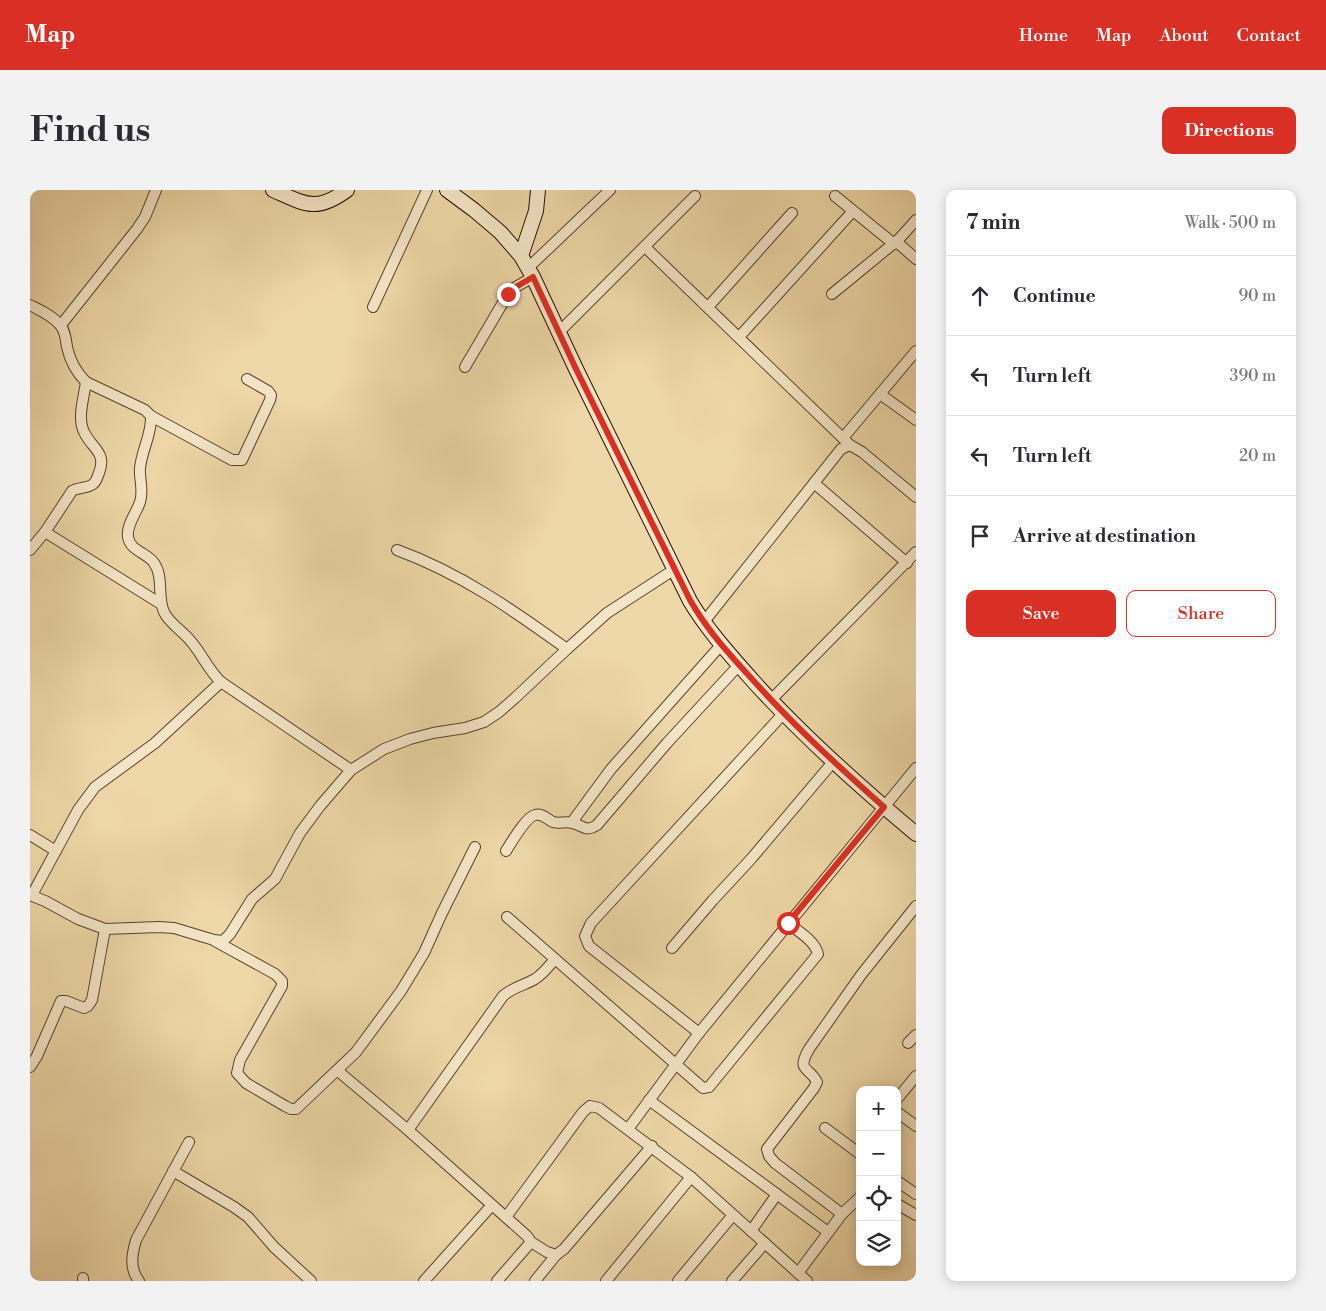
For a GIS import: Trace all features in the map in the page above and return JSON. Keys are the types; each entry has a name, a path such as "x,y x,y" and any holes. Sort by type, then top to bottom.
{"main road":[{"path":"273,190 297,200 316,205 329,202 347,190"},
{"path":"447,190 500,232 528,267 690,600 703,622 721,645 771,700 833,762 916,834"},
{"path":"528,267 538,190"}],"street":[{"path":"61,325 145,218 156,190"},
{"path":"374,307 427,190"},
{"path":"465,367 508,294 528,267 610,190"},
{"path":"559,332 695,196"},
{"path":"835,196 853,211 897,241 916,259"},
{"path":"739,337 853,211"},
{"path":"708,307 792,213"},
{"path":"832,294 897,241 916,220"},
{"path":"644,247 846,441 916,497"},
{"path":"30,305 61,325 71,362 78,374 86,382 144,410 151,416 232,460 242,460 271,395 268,391 246,379"},
{"path":"703,622 814,483 880,394 916,352"},
{"path":"30,550 72,491 92,485 96,481 102,466 102,458 83,432 81,419 86,382"},
{"path":"880,394 916,420"},
{"path":"151,416 151,429 140,469 141,500 129,528 128,537 131,544 149,557 155,564 159,575 161,604 164,613 197,648 208,668 220,682 351,770"},
{"path":"814,483 907,562"},
{"path":"44,532 161,604"},
{"path":"397,550 432,564 477,588 517,613 567,649"},
{"path":"771,700 916,552"},
{"path":"220,682 155,743 96,786 78,810 31,895 78,919 105,929 174,928 223,941 230,934 252,899 275,879 300,833 351,770 384,749 410,739 465,728 484,722 499,712 619,604 676,569"},
{"path":"572,822 611,769 721,645"},
{"path":"506,851 528,819 535,814 562,824 572,822 583,828 591,829 597,825 667,743 739,665"},
{"path":"698,1033 589,946 585,936 591,923 784,713"},
{"path":"672,948 833,762"},
{"path":"628,1129 698,1033 916,768"},
{"path":"30,835 56,851"},
{"path":"214,940 275,974 282,980 282,986 240,1060 237,1073 240,1079 290,1109 296,1109 338,1071 366,1040 412,974 475,847"},
{"path":"842,1214 775,1163 769,1156 767,1149 817,1082 814,1076 806,1071 803,1064 809,1049 861,975 916,906"},
{"path":"508,918 703,1088 709,1087 818,954 817,949 810,941 788,923"},
{"path":"30,1067 62,1002 66,1001 84,1008 92,1000 105,929"},
{"path":"408,1130 503,996 511,989 526,984 540,976 555,959"},
{"path":"338,1071 408,1130 532,1242 547,1252 556,1255"},
{"path":"901,1093 916,1076"},
{"path":"649,1100 828,1232"},
{"path":"506,1217 583,1112 590,1106 599,1108 691,1177 807,1281"},
{"path":"901,1115 916,1126"},
{"path":"825,1128 856,1151"},
{"path":"139,1281 132,1265 132,1254 136,1240 189,1142"},
{"path":"535,1281 652,1146"},
{"path":"173,1171 248,1217 274,1247 311,1281"},
{"path":"606,1281 691,1177"},
{"path":"901,1184 916,1194"},
{"path":"751,1231 777,1194"},
{"path":"798,1273 842,1214 856,1201"},
{"path":"424,1281 492,1205"},
{"path":"901,1206 916,1215"},
{"path":"678,1281 733,1215"},
{"path":"497,1281 532,1242"},
{"path":"732,1281 765,1243"}],"route":[{"path":"508,294 514,288 533,277 576,369 690,600 703,622 721,645 771,700 833,762 884,807 788,923"}]}
